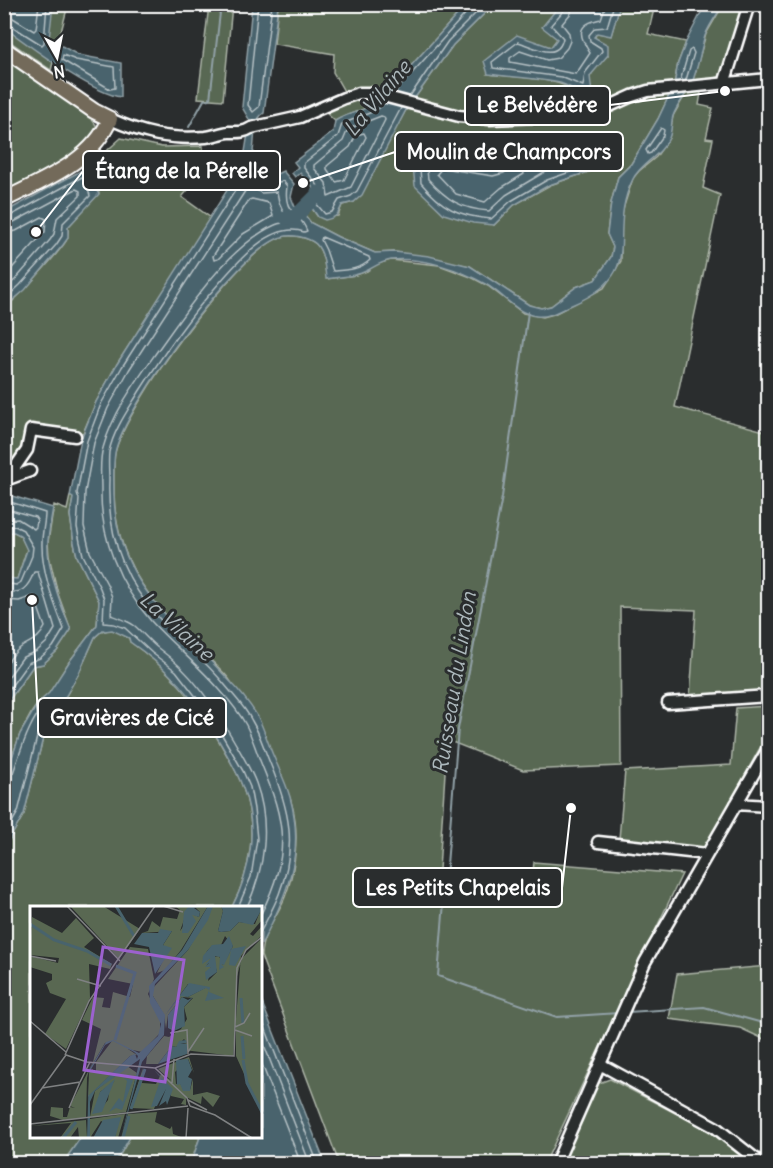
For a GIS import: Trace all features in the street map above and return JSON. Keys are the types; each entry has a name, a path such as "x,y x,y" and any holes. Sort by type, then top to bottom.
{"main road":[{"path":"4,49 94,111 110,119 95,146 77,160 4,200"}],"street":[{"path":"724,84 749,4"},
{"path":"110,119 144,133 166,137 190,138 230,132 238,133 312,113 359,93 372,93 446,113 489,119 578,116 590,115 641,93 768,80"},
{"path":"6,480 27,450 31,430 75,436"},
{"path":"6,480 30,471"},
{"path":"668,703 768,696"},
{"path":"556,1164 645,962 768,749"},
{"path":"736,804 768,806"},
{"path":"598,842 707,854"},
{"path":"600,1064 715,1127 762,1164"}],"green space":[{"path":"18,5 68,5 51,70 5,38 4,30 7,31"},
{"path":"209,5 232,5 223,100 198,98"},
{"path":"278,5 466,5 380,100 335,121 326,113 349,100 333,72 334,54 274,44"},
{"path":"493,5 560,5 557,39 551,47 488,74 548,81 571,88 581,94 595,68 608,55 594,38 597,33 611,35 620,5 655,5 648,34 686,42 678,63 674,85 658,119 631,164 618,177 611,203 607,234 613,247 611,257 595,280 576,287 551,306 541,308 529,305 470,266 395,252 375,253 311,223 304,214 311,207 318,217 338,216 342,205 354,202 406,110 453,45","holes":["596,136 597,169 550,185 514,205 494,225 431,143 494,153 508,138 542,153 557,153 576,150"]},
{"path":"723,5 746,5 723,76 703,81 699,105 713,108 706,138 713,139 703,188 720,195 675,407 768,432 768,690 690,698 696,610 620,607 621,766 523,770 447,740 439,870 463,872 471,887 530,900 534,862 682,874 545,1163 339,1163 262,959 264,940 285,897 293,869 296,830 289,794 229,679 162,611 137,577 128,559 116,518 115,453 123,432 160,369 212,299 262,248 281,237 299,237 316,244 322,256 327,279 356,275 377,264 391,260 439,265 488,286 523,313 543,317 554,314 604,288 621,261 621,219 633,178 656,157 669,138 673,116 692,83 706,34"},
{"path":"5,57 88,114 96,125 95,133 81,151 5,192"},
{"path":"121,138 162,147 203,146 203,172 182,197 211,218 117,364 96,402 83,433 30,425 24,450 5,477 5,307 27,287 55,255 67,239 68,227 99,193 93,187 90,166"},
{"path":"70,496 73,498 70,515 77,556 99,601 97,625 69,662 49,694 38,703 32,712 20,734 5,778 5,706 33,666 43,664 57,651 71,630 58,594 48,542 54,505 67,510"},
{"path":"14,532 20,535 27,549 17,579 5,578 5,533"},
{"path":"112,629 129,638 130,642 157,663 192,700 211,728 238,776 248,803 251,833 248,864 232,906 30,906 30,1138 80,1138 63,1163 5,1164 5,847 24,814 44,734 79,673 95,637 103,630"},
{"path":"768,706 768,733 705,848 619,839 625,771 731,765 736,708"},
{"path":"768,966 768,1041 740,1028 669,1019 677,974"},
{"path":"610,1079 706,1129 751,1163 562,1164 593,1089 599,1083"},
{"path":"129,1138 200,1138 191,1163 115,1164"}],"water":[{"path":"5,4 53,5 49,39 78,55 121,63 121,97 109,94 79,79 5,28"},
{"path":"252,5 278,5 264,113 260,116 255,130 253,151 257,157 255,171 264,180 283,171 294,184 291,197 295,207 300,209 311,223 338,237 375,253 395,252 429,256 470,266 529,305 541,308 551,306 576,287 595,280 611,257 613,247 607,234 611,203 618,177 631,164 658,119 674,85 678,63 686,42 705,5 723,5 705,36 689,89 673,116 669,138 661,150 641,168 633,179 626,199 618,264 611,278 597,291 556,313 536,316 522,311 476,279 428,262 391,260 358,274 326,279 325,265 316,244 300,237 282,237 263,248 239,269 212,299 160,368 138,402 123,432 115,453 114,494 117,525 125,552 136,576 151,597 235,687 255,712 290,797 296,838 291,874 262,943 262,906 232,906 248,864 251,833 248,803 238,775 200,711 180,685 130,642 129,638 112,630 103,630 95,637 79,673 44,734 24,814 5,847 5,778 20,734 38,703 49,693 97,625 99,601 77,556 70,515 73,498 70,496 81,439 96,402 117,364 238,173 245,152 250,121 242,107"},
{"path":"466,5 493,5 453,45 406,110 362,195 354,202 342,205 334,217 325,220 318,217 306,199 314,189 300,173 295,177 292,173 298,167 294,162 333,132 335,121 380,100"},
{"path":"560,5 620,5 611,36 597,33 594,37 608,45 608,55 590,76 592,94 551,81 488,74 484,61 517,35 551,47 557,39 542,27"},
{"path":"596,136 610,136 617,143 597,169 549,185 514,205 494,225 473,223 444,214 415,186 413,166 431,143 494,153 508,138 541,153 557,153 576,150"},
{"path":"90,166 93,186 99,194 68,227 68,238 63,245 25,290 5,307 5,212"},
{"path":"5,494 53,508 48,541 49,562 71,630 57,651 43,664 33,666 5,706 5,578 17,579 27,550 20,535 14,532 5,533"},
{"path":"262,1003 325,1163 191,1163 200,1138 262,1138"},
{"path":"80,1138 129,1138 115,1163 63,1163"}],"waterway":[{"path":"189,127 204,100 210,99 221,4"},
{"name":"La Vilaine","path":"286,218 296,216 320,192"},
{"name":"Ruisseau du Lindon","path":"528,312 502,497 458,729 438,976 557,1017 619,1013"},
{"name":"Ruisseau du Lindon","path":"628,1012 704,1007 759,1022 768,1027"}],"place":[{"name":"Le Belvédère","path":"725,91"},
{"name":"Moulin de Champcors","path":"303,183"},
{"name":"Étang de la Pérelle","path":"36,232"},
{"name":"Gravières de Cicé","path":"32,600"},
{"name":"Les Petits Chapelais","path":"571,808"}]}
